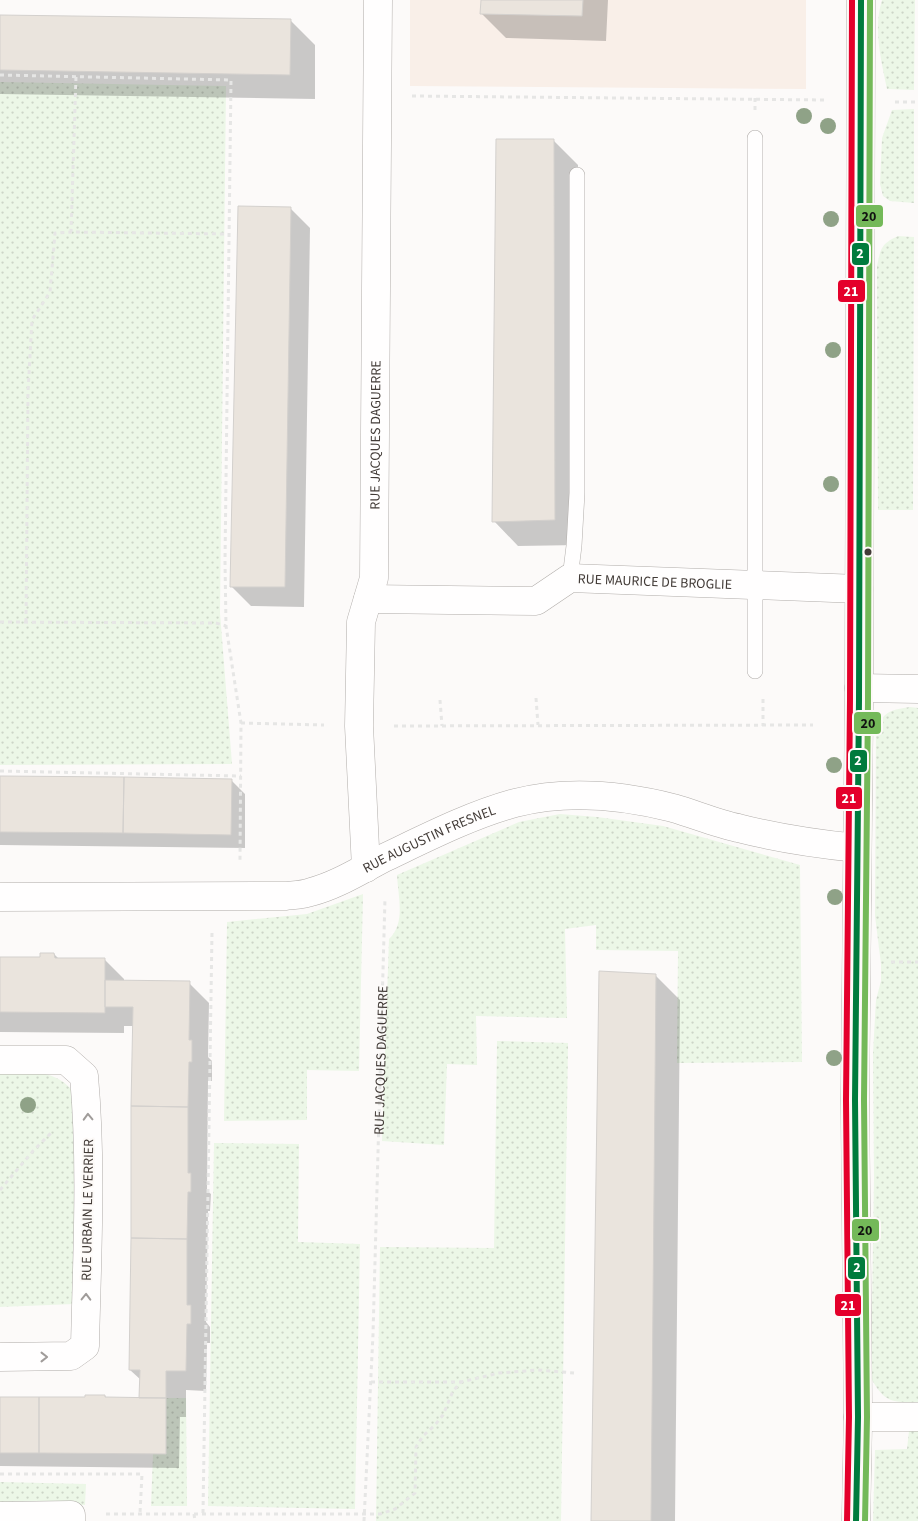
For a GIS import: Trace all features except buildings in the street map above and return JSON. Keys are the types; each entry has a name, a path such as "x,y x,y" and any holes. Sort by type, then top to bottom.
{"street":[{"name":"RUE JACQUES DAGUERRE","path":"376,862 359,726 361,622 374,578 378,0"},
{"path":"856,1521 858,1417 855,1100 859,688 861,0"},
{"name":"RUE MAURICE DE BROGLIE","path":"368,599 536,602 570,578 859,589"},
{"path":"859,688 918,689"},
{"name":"RUE AUGUSTIN FRESNEL","path":"0,897 285,896 310,893 331,885 482,813 517,803 579,795 623,799 671,808 737,828 794,841 857,848"},
{"name":"RUE URBAIN LE VERRIER","path":"0,1060 66,1060 84,1076 88,1114 85,1346 71,1356 0,1357"},
{"path":"858,1417 918,1417"},
{"path":"0,1516 71,1518"}],"lane":[{"path":"755,671 756,138"},
{"path":"570,578 577,492 577,175"}],"path":[{"path":"0,76 231,80 225,561 226,626 241,722 240,862"},
{"path":"72,232 76,77"},
{"path":"407,96 815,99"},
{"path":"26,622 28,392 32,320 50,292 55,233 228,234"},
{"path":"0,622 216,623 226,626"},
{"path":"536,698 538,725"},
{"path":"440,700 442,726"},
{"path":"241,722 333,725"},
{"path":"386,726 813,725"},
{"path":"0,771 241,776"},
{"name":"RUE JACQUES DAGUERRE","path":"364,1521 371,1382 376,862"},
{"path":"203,1514 212,929"},
{"path":"883,962 918,962"},
{"path":"0,1190 33,1151 54,1130 88,1114"},
{"path":"371,1382 461,1382 499,1374 538,1370 574,1373"},
{"path":"71,1518 140,1513 380,1514 395,1509 415,1493 416,1447 423,1436 443,1415 453,1392 461,1382"},
{"path":"0,1474 142,1474 140,1513"},
{"path":"194,1514 195,1521"}],"shaded area":[{"path":"410,0 806,0 806,89 410,86"}],"green space":[{"path":"882,0 915,0 914,90 887,89 880,56 878,33 879,11"},
{"path":"0,82 226,86 220,613 232,764 0,765"},
{"path":"914,109 914,203 890,201 883,196 880,184 882,138 892,110"},
{"path":"898,236 914,237 913,510 878,510 877,266 885,244"},
{"path":"910,707 918,708 918,1402 902,1402 885,1396 871,1378 874,1178 873,1053 876,1000 881,981 881,964 875,916 876,727 886,714"},
{"path":"560,814 663,826 800,865 802,1062 677,1063 678,951 596,950 596,925 565,929 567,1018 476,1016 477,1065 447,1064 444,1145 382,1141 389,939 398,925 400,909 397,875 519,822"},
{"path":"363,894 359,1071 307,1070 307,1120 224,1121 227,922 307,914"},
{"path":"497,1041 568,1043 561,1521 376,1521 380,1247 494,1248"},
{"path":"0,1071 38,1072 55,1077 70,1088 77,1102 74,1304 0,1307"},
{"path":"214,1143 299,1144 298,1242 360,1244 355,1509 208,1506"},
{"path":"166,1398 186,1398 187,1506 151,1506 153,1454 166,1454"},
{"path":"909,1431 918,1431 918,1521 873,1521 875,1450 907,1449"},
{"path":"0,1482 86,1484 85,1505 0,1503"}],"transit line":[{"name":"21","path":"847,1521 849,1417 846,1100 850,700 852,0"},
{"name":"2","path":"856,1521 858,1417 855,1100 859,700 861,0"},
{"name":"20","path":"865,1521 867,1417 864,1100 868,700 870,0"}]}
